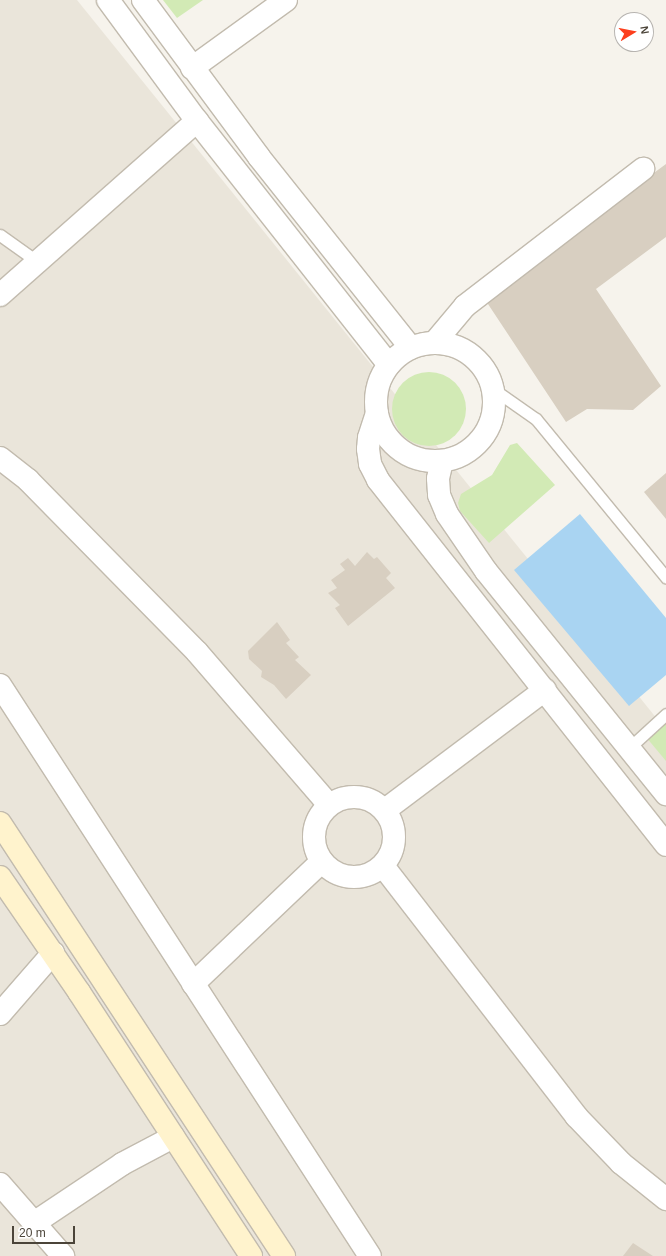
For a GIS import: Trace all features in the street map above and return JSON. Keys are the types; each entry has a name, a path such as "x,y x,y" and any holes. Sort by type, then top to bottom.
{"main road":[{"path":"0,823 284,1256"},
{"path":"0,877 53,953 251,1256"}],"street":[{"path":"108,0 197,121 389,365"},
{"path":"143,0 259,157 411,348"},
{"path":"192,68 286,0"},
{"path":"0,295 197,121"},
{"path":"434,342 465,306 643,169"},
{"path":"377,412 384,432 394,444 411,456 442,461 469,450 483,436 491,422 493,390 486,371 472,355 463,349 434,342 411,348 389,365 378,390 377,412 368,438 370,464 378,480 666,845"},
{"path":"0,458 34,485 197,652 329,805"},
{"path":"442,461 438,478 439,494 447,514 486,571 630,747 666,794"},
{"path":"0,685 370,1256"},
{"path":"385,810 545,690"},
{"path":"350,796 364,797 385,810 392,822 395,836 391,854 383,866 372,874 349,878 335,873 322,861 315,848 314,831 319,817 329,805 350,796"},
{"path":"193,984 322,861"},
{"path":"383,866 576,1116 621,1163 666,1199"},
{"path":"0,1014 53,953"},
{"path":"34,1223 122,1164 173,1137"},
{"path":"0,1184 62,1256"}],"lane":[{"path":"0,235 38,262"},
{"path":"493,390 536,419 666,577"},
{"path":"630,747 666,714"}],"shaded area":[{"path":"0,0 77,0 666,730 666,1256 0,1256"}],"green space":[{"path":"163,0 203,0 177,18"},
{"path":"429,372 450,378 460,388 466,409 460,430 450,440 429,446 408,440 398,430 392,409 398,388 408,378"},
{"path":"517,443 555,485 489,543 460,511 458,503 461,494 492,475 510,445"},
{"path":"666,720 666,761 646,737"}],"water":[{"path":"580,514 666,618 666,675 629,706 514,570"}],"building":[{"path":"666,164 666,237 596,289 661,386 633,410 587,409 566,422 484,298"},
{"path":"666,473 666,519 644,492"},
{"path":"367,552 374,559 377,557 391,573 386,578 395,588 348,626 335,608 340,605 328,593 337,588 331,580 345,570 340,564 348,558 355,566"},
{"path":"277,622 290,640 286,643 299,657 295,660 311,675 286,699 274,685 261,677 262,671 249,659 248,651"},
{"path":"633,1243 653,1256 623,1256"}]}
